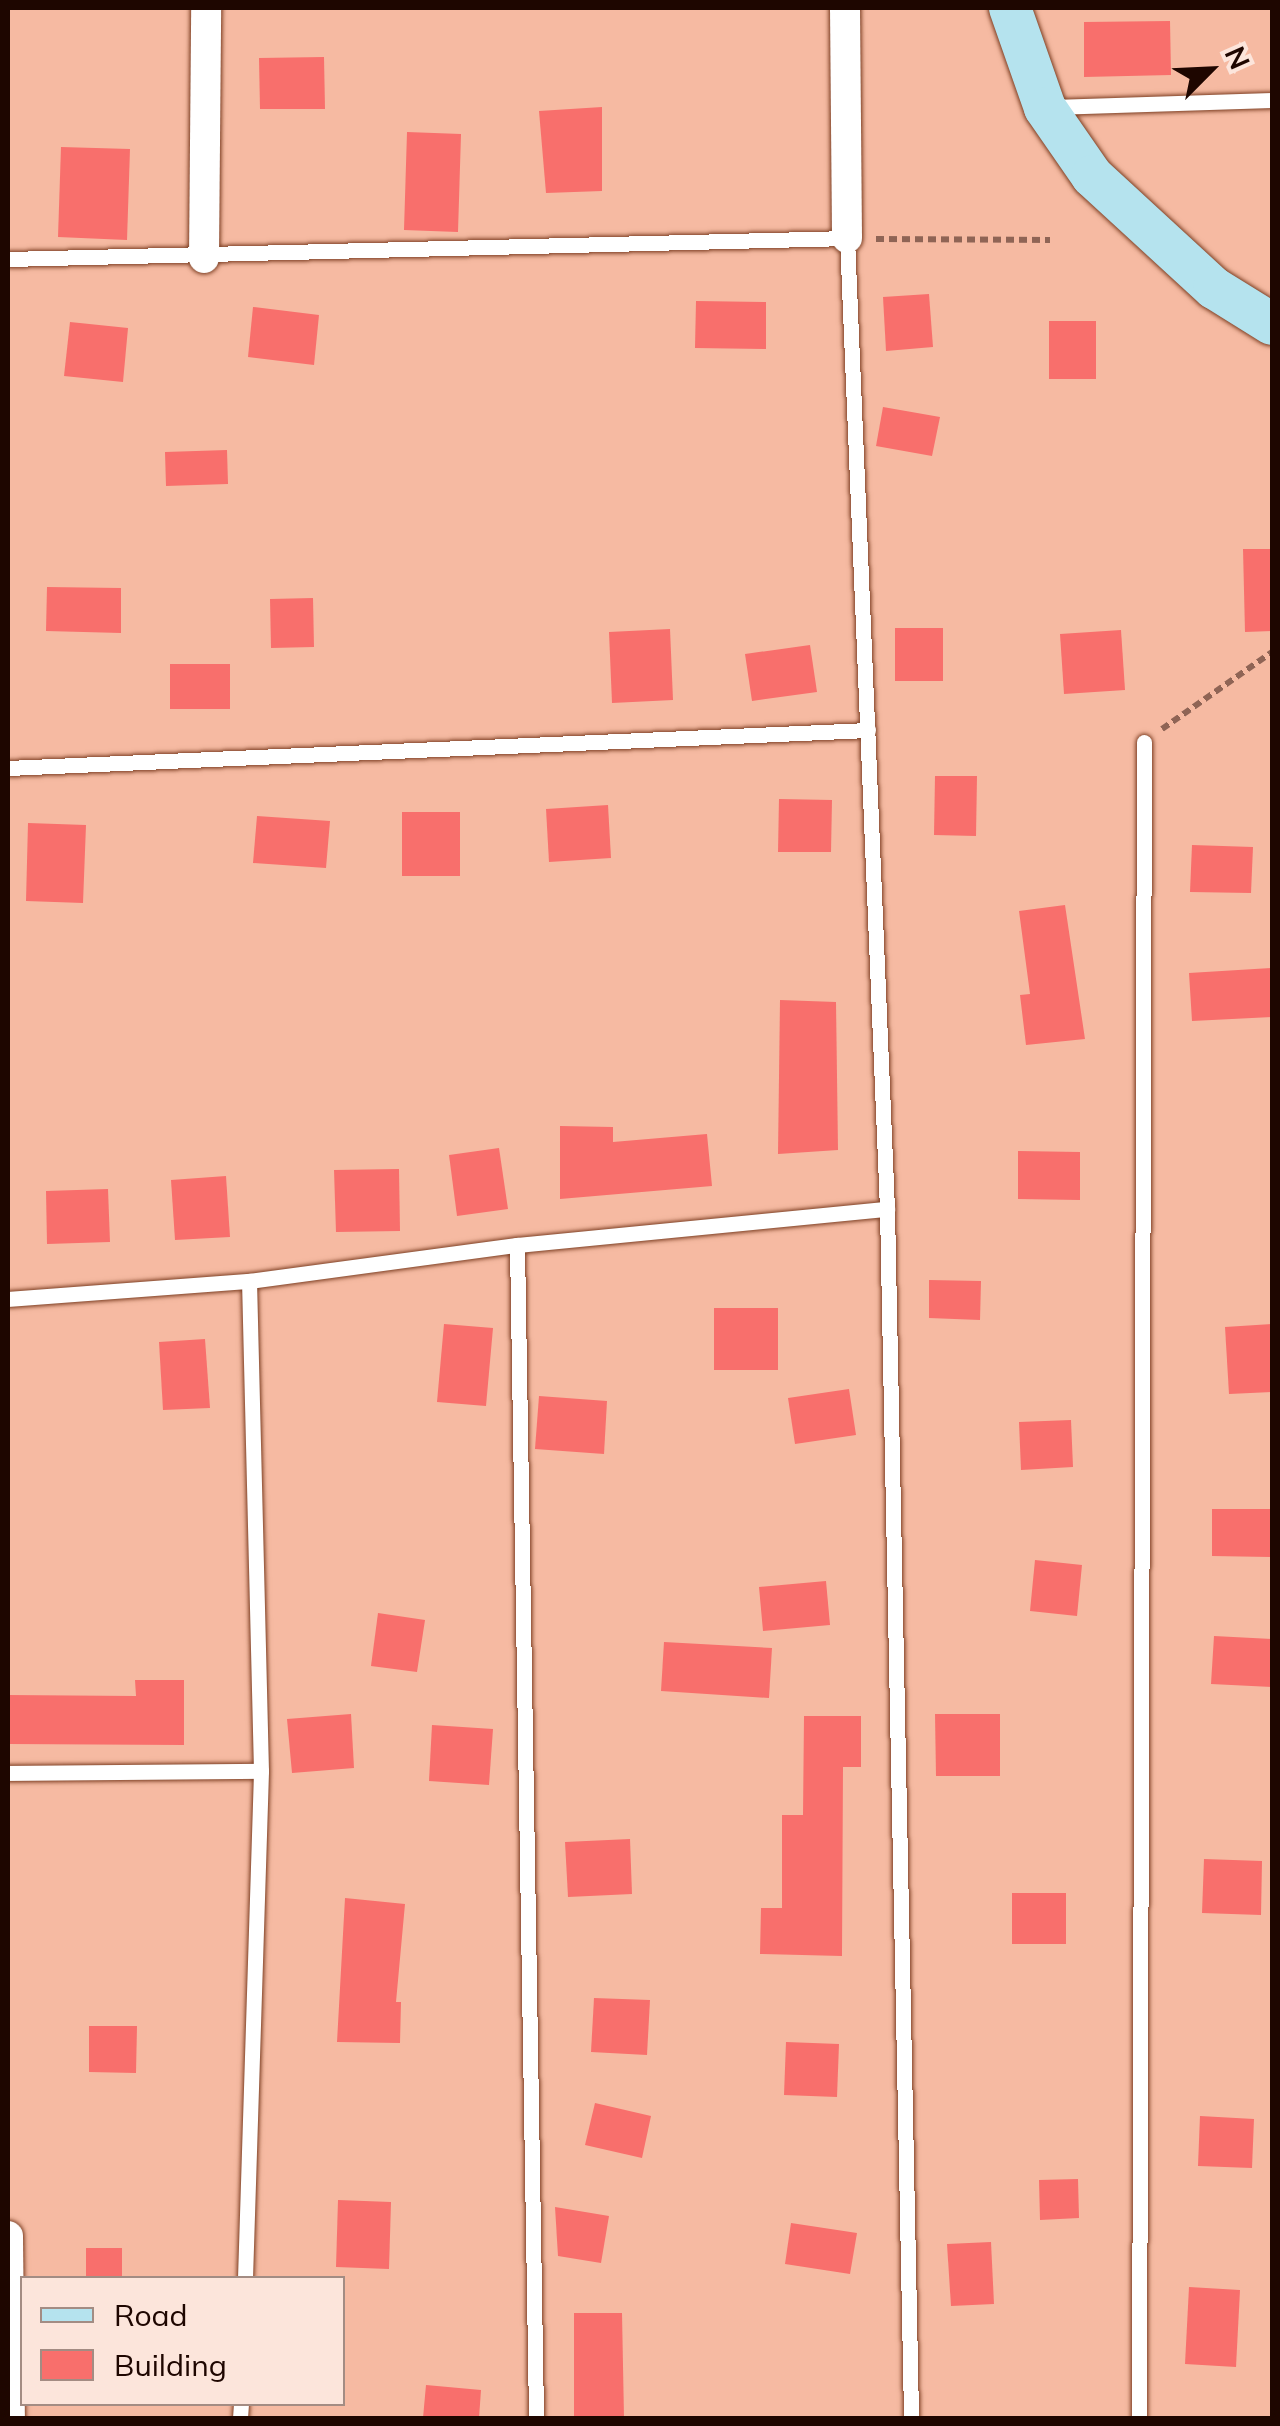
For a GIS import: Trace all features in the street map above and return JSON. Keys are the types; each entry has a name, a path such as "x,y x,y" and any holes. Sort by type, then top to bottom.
{"main road":[{"path":"1010,8 1045,108 1092,176 1156,240 1272,324"}],"street":[{"path":"204,258 206,8"},
{"path":"844,8 847,238"},
{"path":"8,2236 10,2418"}],"lane":[{"path":"1045,108 1272,100"},
{"path":"8,259 204,258 847,238 888,1209 911,2418"},
{"path":"8,768 868,730"},
{"path":"1138,2418 1144,742"},
{"path":"8,1298 249,1281 516,1245 888,1209"},
{"path":"516,1245 536,2418"},
{"path":"245,2276 261,1771 249,1281"},
{"path":"8,1773 261,1771"}],"path":[{"path":"847,238 1050,240"},
{"path":"1144,742 1272,652"}],"building":[{"path":"1170,21 1171,75 1084,77 1084,22"},
{"path":"324,57 325,109 260,109 259,58"},
{"path":"602,107 602,191 546,193 539,111"},
{"path":"407,132 461,134 458,232 404,230"},
{"path":"61,147 130,149 127,240 58,237"},
{"path":"929,294 933,347 886,351 883,297"},
{"path":"696,301 766,302 766,349 695,348"},
{"path":"253,307 319,315 314,365 248,357"},
{"path":"1049,321 1096,321 1096,379 1049,379"},
{"path":"70,322 128,328 123,382 64,376"},
{"path":"883,407 940,417 932,456 876,446"},
{"path":"227,450 228,484 166,486 165,452"},
{"path":"1243,549 1272,549 1272,631 1245,632"},
{"path":"47,587 121,588 121,633 46,631"},
{"path":"313,598 314,647 271,648 270,599"},
{"path":"895,628 943,628 943,681 895,681"},
{"path":"670,629 673,700 612,703 609,632"},
{"path":"1121,630 1125,690 1064,694 1060,634"},
{"path":"810,645 817,692 752,701 745,654"},
{"path":"170,664 230,664 230,709 170,709"},
{"path":"935,776 977,776 976,836 934,835"},
{"path":"779,799 832,800 831,852 778,852"},
{"path":"608,805 611,858 549,862 546,809"},
{"path":"402,812 460,812 460,876 402,876"},
{"path":"257,816 330,821 326,868 253,863"},
{"path":"28,823 86,825 83,903 26,901"},
{"path":"1192,845 1253,847 1251,893 1190,892"},
{"path":"1065,905 1085,1039 1026,1045 1020,995 1030,994 1019,911"},
{"path":"1271,968 1272,1017 1192,1021 1189,973"},
{"path":"780,1000 836,1002 838,1150 778,1154"},
{"path":"560,1126 613,1127 613,1142 707,1134 712,1186 560,1199"},
{"path":"499,1148 508,1209 457,1216 449,1155"},
{"path":"1018,1151 1080,1152 1080,1200 1018,1199"},
{"path":"399,1169 400,1231 336,1232 334,1170"},
{"path":"226,1176 230,1237 175,1240 171,1180"},
{"path":"108,1189 110,1242 47,1244 46,1191"},
{"path":"929,1280 981,1281 980,1320 929,1318"},
{"path":"714,1308 778,1308 778,1370 714,1370"},
{"path":"444,1324 493,1328 486,1406 437,1402"},
{"path":"1272,1324 1272,1392 1229,1394 1225,1327"},
{"path":"205,1339 210,1408 163,1410 159,1342"},
{"path":"849,1389 856,1435 795,1444 788,1398"},
{"path":"539,1396 607,1401 604,1454 535,1449"},
{"path":"1071,1420 1073,1467 1021,1470 1019,1422"},
{"path":"1212,1509 1270,1509 1270,1557 1212,1556"},
{"path":"1035,1560 1082,1565 1077,1616 1030,1611"},
{"path":"826,1581 830,1625 763,1631 759,1587"},
{"path":"378,1613 425,1620 417,1672 371,1666"},
{"path":"1214,1636 1272,1639 1272,1687 1211,1684"},
{"path":"664,1642 772,1648 769,1698 661,1691"},
{"path":"135,1680 184,1680 184,1745 8,1744 8,1695 136,1696"},
{"path":"351,1714 354,1768 292,1773 287,1719"},
{"path":"935,1714 1000,1714 1000,1776 936,1776"},
{"path":"804,1716 861,1716 861,1767 843,1767 842,1956 760,1954 761,1908 782,1908 782,1815 803,1815"},
{"path":"432,1725 493,1729 489,1785 429,1781"},
{"path":"630,1839 632,1894 568,1897 565,1842"},
{"path":"1204,1859 1262,1861 1261,1915 1202,1913"},
{"path":"1012,1893 1066,1893 1066,1944 1012,1944"},
{"path":"345,1898 405,1904 396,2002 401,2002 400,2043 337,2042"},
{"path":"594,1998 650,2000 647,2055 591,2052"},
{"path":"89,2026 137,2026 136,2073 89,2072"},
{"path":"786,2042 839,2044 837,2097 784,2095"},
{"path":"595,2103 651,2116 642,2158 585,2145"},
{"path":"1200,2116 1254,2119 1252,2168 1198,2166"},
{"path":"1078,2179 1079,2218 1040,2220 1039,2180"},
{"path":"338,2200 391,2202 389,2269 336,2267"},
{"path":"555,2207 609,2216 601,2263 558,2256"},
{"path":"791,2223 857,2233 850,2274 785,2264"},
{"path":"991,2242 994,2304 951,2306 947,2244"},
{"path":"86,2248 122,2248 122,2276 86,2276"},
{"path":"1189,2287 1240,2290 1236,2367 1185,2364"},
{"path":"574,2313 622,2313 624,2418 574,2418"},
{"path":"426,2385 481,2390 479,2418 423,2418"}]}
